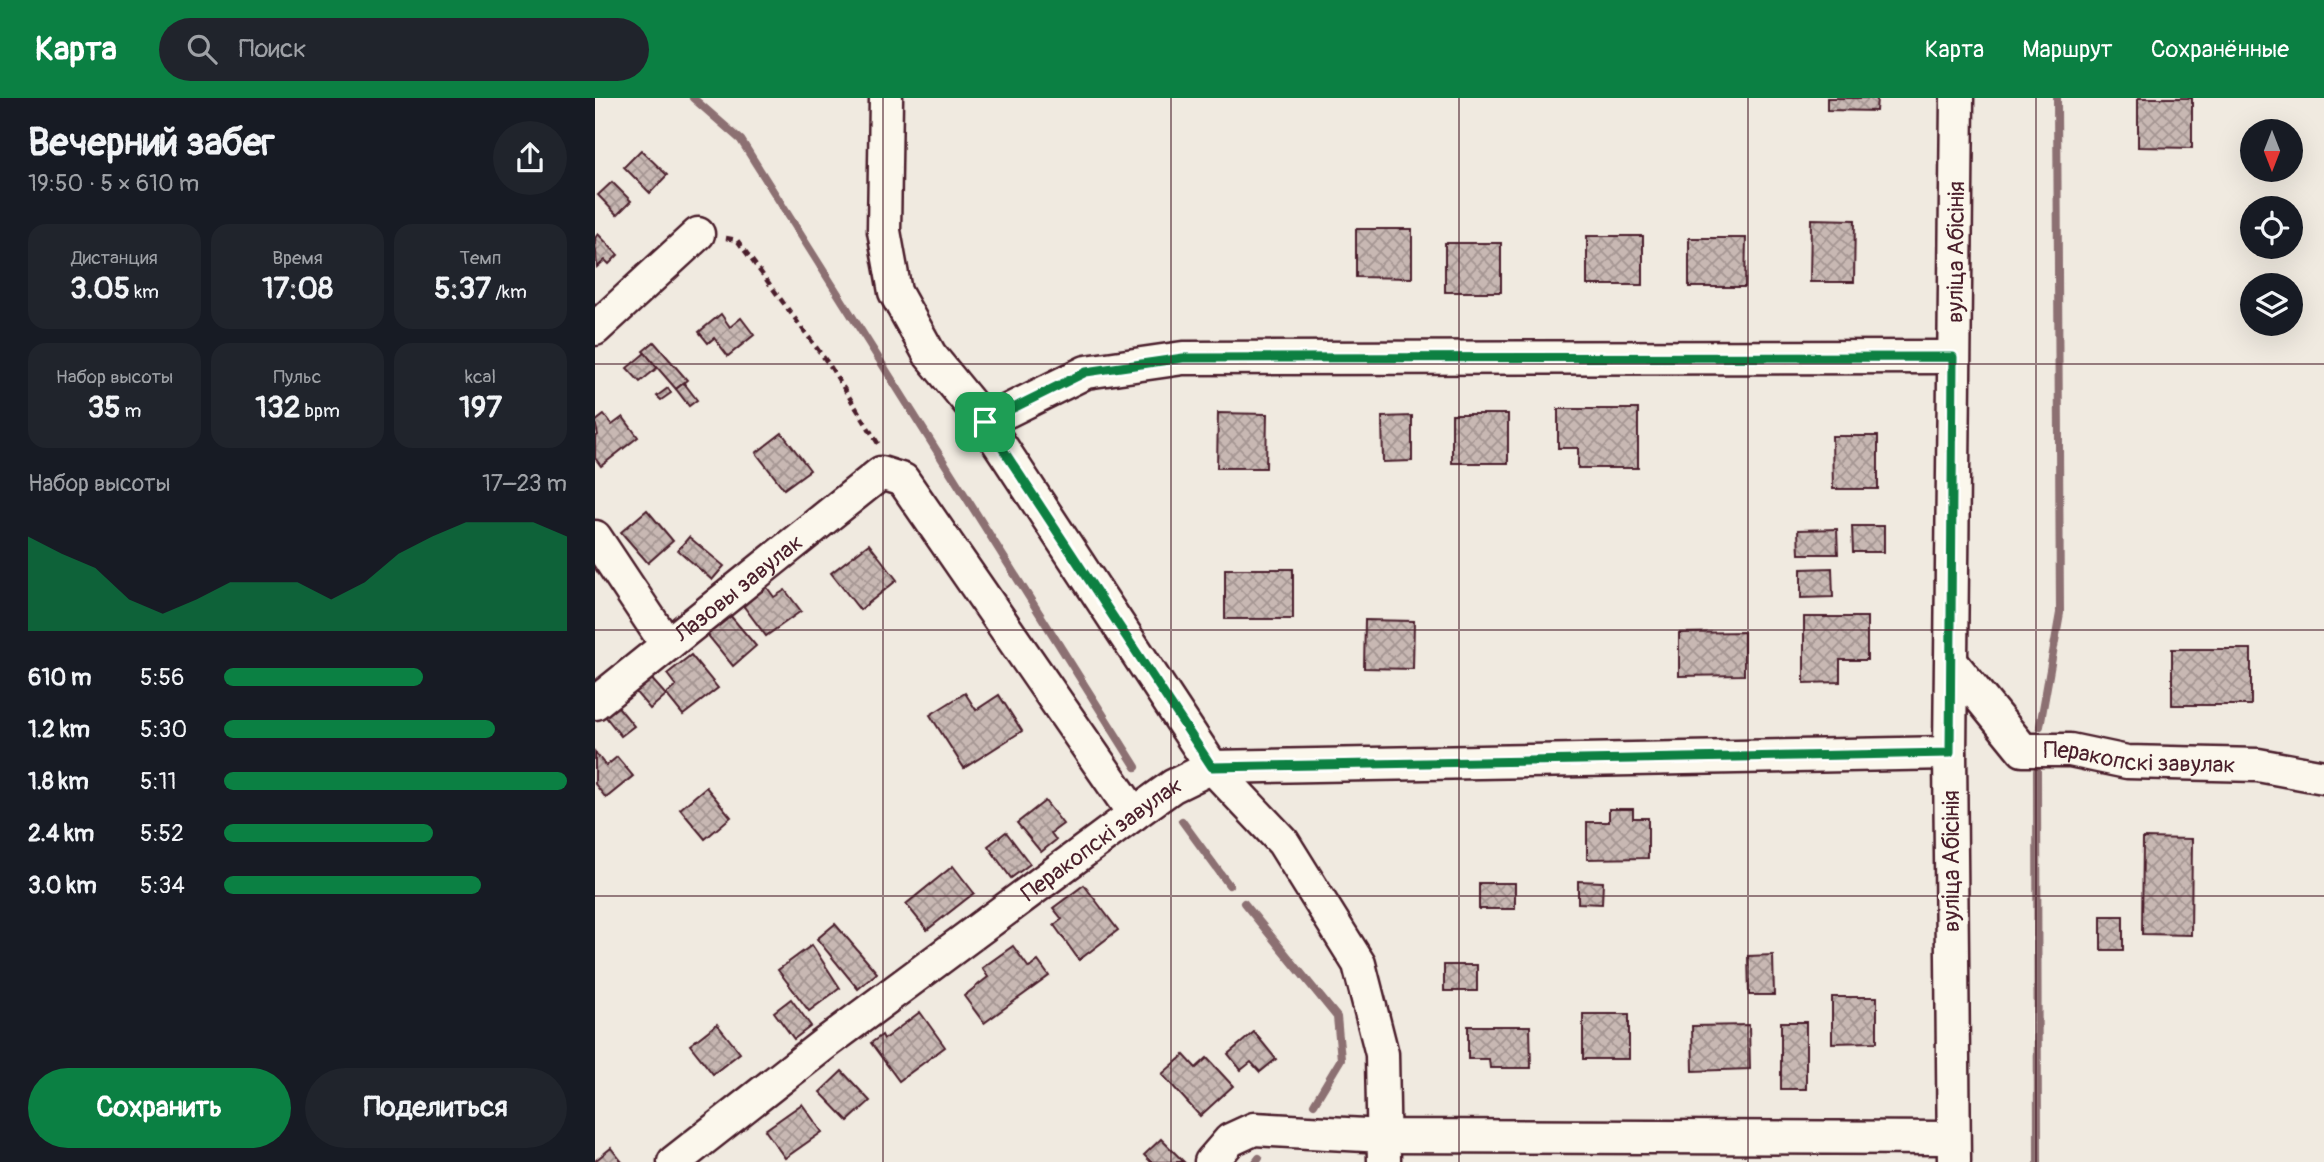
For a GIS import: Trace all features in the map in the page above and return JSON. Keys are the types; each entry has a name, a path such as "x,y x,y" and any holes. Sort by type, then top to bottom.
{"street":[{"path":"886,98 884,231 895,292 930,355 985,422 1212,767 1283,842 1359,964 1381,1054 1384,1149"},
{"name":"вуліца Абісінія","path":"1953,1150 1950,753 1957,98"},
{"path":"595,329 698,234"},
{"path":"985,422 1086,372 1183,358 1953,357"},
{"path":"881,473 903,480 1134,814"},
{"name":"Лазовы завулак","path":"595,703 881,473"},
{"path":"595,537 667,645"},
{"name":"Перакопскі завулак","path":"1953,664 2023,750 2070,751 2127,762 2258,765 2324,777"},
{"name":"Перакопскі завулак","path":"674,1162 823,1045 1134,814 1173,786 1212,767 1950,753"},
{"path":"1211,1162 1230,1140 1254,1129 1384,1149 1953,1150"}],"path":[{"path":"698,234 737,240 830,366 878,441 881,473"}],"building":[{"path":"1827,98 1877,98 1876,111 1827,110"},
{"path":"2138,98 2192,98 2192,148 2138,147"},
{"path":"641,150 667,175 650,193 624,167"},
{"path":"612,182 631,201 617,215 598,195"},
{"path":"1811,219 1855,220 1854,282 1810,282"},
{"path":"1356,229 1412,229 1412,278 1356,277"},
{"path":"598,234 618,255 609,264 605,260 597,267 595,238"},
{"path":"1587,236 1643,236 1643,285 1587,285"},
{"path":"1689,238 1746,238 1745,287 1689,287"},
{"path":"1445,243 1501,243 1501,292 1445,292"},
{"path":"721,314 730,327 741,318 754,335 728,356 714,338 708,343 699,332"},
{"path":"654,342 687,380 676,389 643,351"},
{"path":"645,353 657,368 640,382 627,368"},
{"path":"684,383 697,400 689,406 676,389"},
{"path":"668,388 671,393 661,400 657,396"},
{"path":"1558,409 1638,409 1638,468 1578,468 1578,448 1558,448"},
{"path":"1218,413 1267,414 1266,468 1217,468"},
{"path":"1452,414 1508,414 1508,463 1452,463"},
{"path":"604,415 612,425 623,417 638,437 601,466 595,458 595,437 598,435 595,422"},
{"path":"1412,416 1412,461 1383,462 1382,417"},
{"path":"782,433 810,470 784,489 756,453"},
{"path":"1832,436 1878,436 1878,489 1833,489"},
{"path":"647,510 673,541 648,563 621,532"},
{"path":"1852,526 1884,526 1884,552 1853,552"},
{"path":"1837,529 1838,554 1799,554 1798,530"},
{"path":"689,537 724,566 712,580 678,550"},
{"path":"869,544 897,580 860,610 831,573"},
{"path":"1832,568 1833,597 1801,598 1801,569"},
{"path":"1225,569 1293,569 1293,619 1225,619"},
{"path":"766,586 774,597 785,590 801,611 766,636 742,604"},
{"path":"729,614 756,646 733,666 706,633"},
{"path":"1804,617 1867,617 1867,660 1840,660 1840,682 1804,683"},
{"path":"1365,620 1414,621 1413,669 1364,668"},
{"path":"1744,632 1744,675 1679,676 1679,633"},
{"path":"2172,649 2251,649 2251,705 2172,705"},
{"path":"691,655 718,688 683,715 666,694 676,686 667,674"},
{"path":"649,676 666,695 650,709 633,689"},
{"path":"965,693 976,710 999,695 1022,731 964,768 930,715"},
{"path":"615,703 634,726 621,736 602,712"},
{"path":"595,752 606,766 617,757 633,776 606,798 595,784"},
{"path":"706,787 731,817 705,839 680,809"},
{"path":"1045,801 1063,824 1051,833 1056,840 1041,852 1017,823"},
{"path":"1609,809 1633,809 1633,818 1648,818 1648,858 1587,859 1587,822 1609,822"},
{"path":"1006,832 1030,864 1011,878 988,846"},
{"path":"2143,838 2192,839 2191,935 2142,934"},
{"path":"953,866 974,893 927,930 906,904"},
{"path":"1578,881 1603,882 1602,904 1578,903"},
{"path":"1479,883 1515,883 1515,909 1479,909"},
{"path":"1084,885 1118,930 1079,960 1054,925 1062,919 1053,908"},
{"path":"2101,916 2123,916 2123,950 2101,950"},
{"path":"835,924 877,973 858,989 817,939"},
{"path":"812,945 840,988 809,1011 778,970"},
{"path":"1013,946 1029,968 1038,961 1049,976 984,1023 964,996 988,977 982,968"},
{"path":"1773,955 1774,995 1749,995 1748,956"},
{"path":"1444,965 1477,965 1477,991 1444,991"},
{"path":"1832,997 1877,997 1877,1042 1832,1043"},
{"path":"791,999 811,1026 794,1039 774,1012"},
{"path":"920,1012 945,1047 899,1081 871,1043 882,1035 884,1039"},
{"path":"1583,1014 1629,1014 1629,1059 1583,1059"},
{"path":"1781,1022 1806,1022 1806,1089 1781,1089"},
{"path":"717,1024 740,1053 713,1074 690,1045"},
{"path":"1749,1025 1750,1069 1693,1071 1692,1026"},
{"path":"1468,1026 1530,1026 1531,1068 1490,1068 1489,1059 1468,1059"},
{"path":"1254,1032 1276,1059 1260,1072 1251,1062 1241,1070 1228,1054"},
{"path":"1184,1055 1196,1068 1207,1058 1233,1086 1200,1116 1162,1074"},
{"path":"842,1071 870,1101 848,1121 820,1092"},
{"path":"802,1104 822,1132 785,1158 765,1130"},
{"path":"1161,1139 1184,1162 1151,1162 1144,1155"},
{"path":"611,1148 622,1162 595,1162 595,1161"}],"waterway":[{"path":"693,98 741,140 1136,767"},
{"path":"2040,726 2060,613 2057,98"},
{"path":"2037,771 2038,1162"},
{"path":"1182,821 1229,885"},
{"path":"1244,903 1337,1017 1341,1059 1314,1104"},
{"path":"1256,1162 1259,1158"}],"route":[{"path":"1953,357 1953,664 1950,753 1212,767 985,422 1086,372 1183,358 1953,357"}]}
